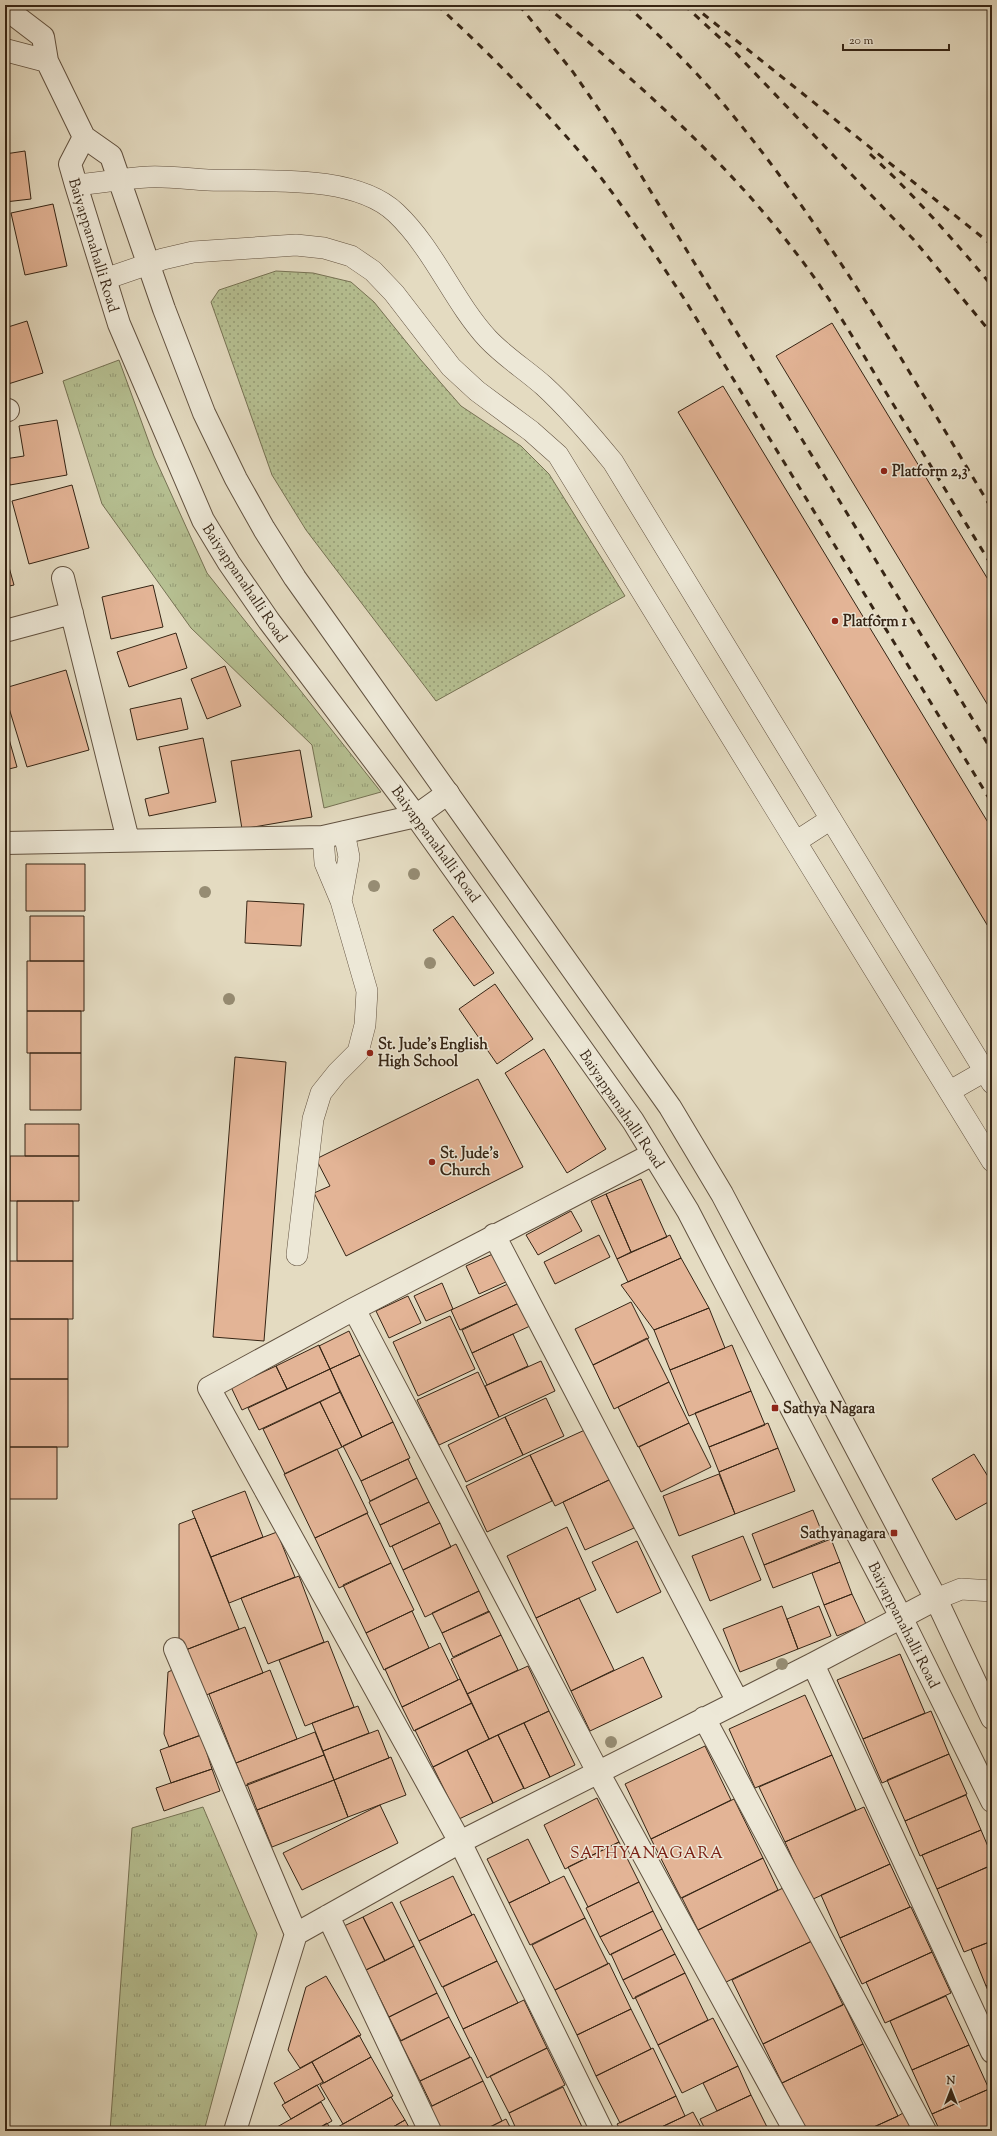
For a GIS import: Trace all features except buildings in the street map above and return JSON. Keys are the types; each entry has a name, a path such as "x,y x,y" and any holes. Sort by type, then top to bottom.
{"street":[{"path":"5,8 43,37 47,61 84,137 111,156 121,181 148,264 204,413 236,479 264,529 295,578 670,1107 722,1194 936,1599 992,1718"},
{"path":"5,50 47,61"},
{"name":"Baiyappanahalli Road","path":"84,137 70,164 105,279 125,338 203,520 228,564 269,621 416,816 633,1121 712,1256 901,1617 992,1801"},
{"path":"63,578 128,840"},
{"path":"5,631 72,613"},
{"path":"5,843 323,837 416,816 448,794"},
{"path":"602,2131 460,1842 209,1388 354,1308 653,1154"},
{"path":"494,1235 738,1702"},
{"path":"354,1308 598,1772 795,2131"},
{"path":"296,1934 460,1842 813,1664 936,1599"},
{"path":"175,1649 296,1934 238,2129"},
{"path":"813,1664 992,2052"},
{"path":"704,1718 925,2131"},
{"path":"328,1916 430,2131"}],"lane":[{"path":"76,185 148,177 306,182 342,187 367,195 395,212 415,233 463,306 488,339 542,385 577,418 613,462 988,1077 950,1091"},
{"path":"105,279 148,264 193,252 296,244 324,248 351,256 373,271 394,292 451,367 477,391 531,431 558,455 797,841 992,1161"},
{"path":"797,841 831,819"},
{"path":"341,901 349,857 344,832"},
{"path":"297,1255 314,1120 321,1093 337,1073 358,1052 364,1025 367,991 341,901 325,863 323,837"},
{"path":"936,1599 961,1590 992,1591"}],"green space":[{"path":"276,271 313,273 351,282 374,302 420,359 461,406 521,446 549,474 625,596 436,701 306,530 272,475 211,302 219,290"},
{"path":"119,360 154,456 207,573 381,792 324,808 312,745 191,628 102,504 63,381"},
{"path":"203,1807 257,1934 204,2131 110,2131 132,1828"}],"railway":[{"path":"437,5 495,60 550,118 599,175 624,210 685,300 992,803"},
{"path":"519,5 573,72 614,131 992,751"},
{"path":"545,5 676,120 737,182 766,215 805,265 840,316 992,566"},
{"path":"626,5 672,48 715,94 792,192 862,296 992,509"},
{"path":"684,5 730,47 914,240 992,334"},
{"path":"692,5 992,245"},
{"path":"870,154 933,218 992,286"}],"place":[{"name":"Platform 2,3","path":"884,471"},
{"name":"Platform 1","path":"835,621"},
{"name":"St. Jude's English High School","path":"370,1053"},
{"name":"St. Jude's Church","path":"432,1162"},
{"name":"Sathya Nagara","path":"775,1408"},
{"name":"Sathyanagara","path":"894,1533"}],"district":[{"name":"SATHYANAGARA","path":"647,1852"}]}
